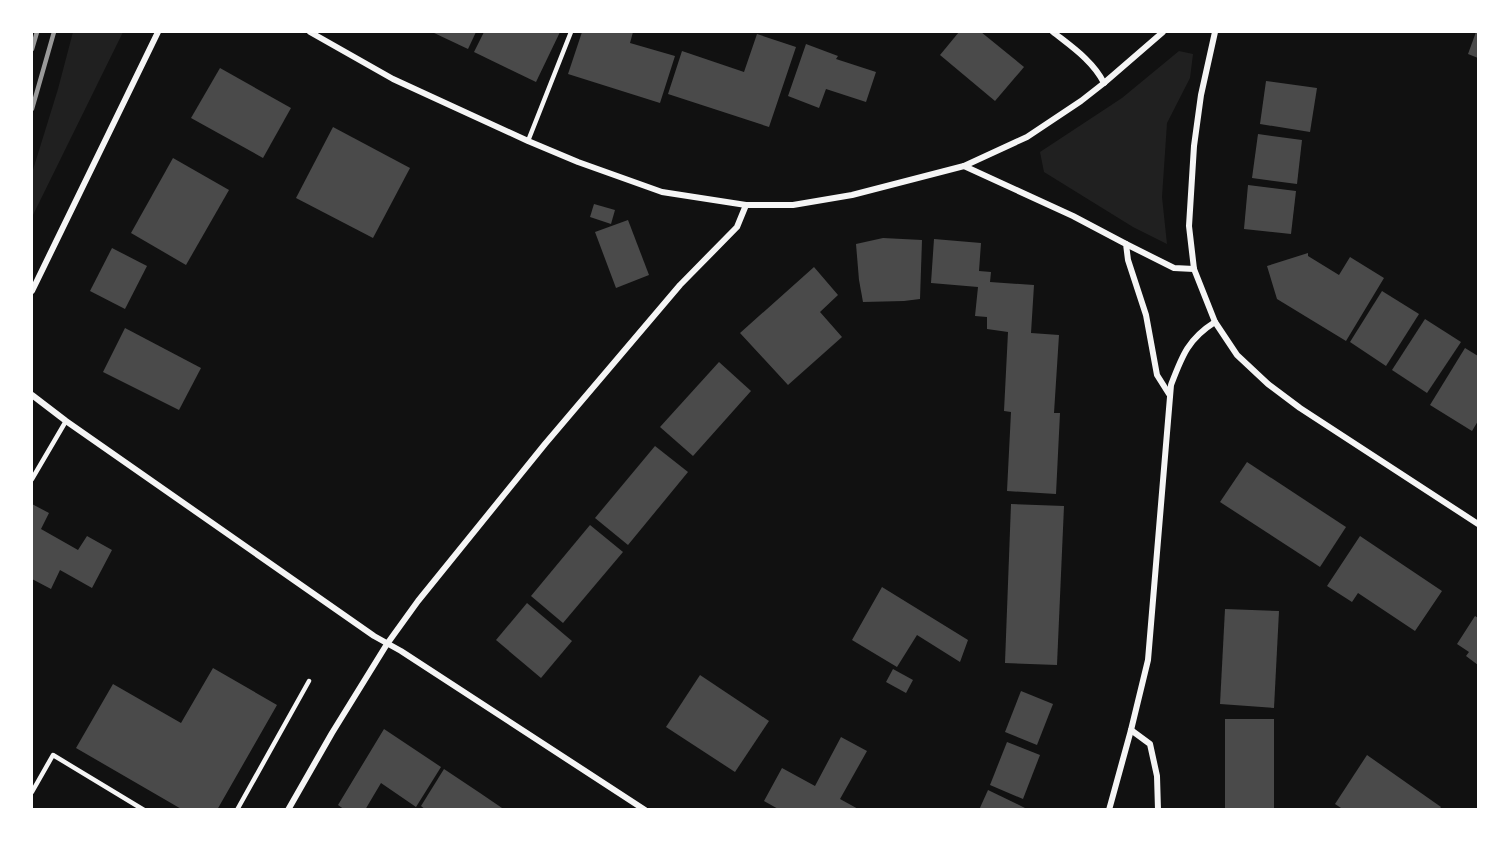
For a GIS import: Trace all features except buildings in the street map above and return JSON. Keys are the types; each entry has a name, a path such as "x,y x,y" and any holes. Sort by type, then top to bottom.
{"street":[{"path":"32,291 158,32"},
{"path":"310,32 393,79 578,162 662,192 746,205 793,205 852,195 964,166 1027,137 1081,101 1163,32"},
{"path":"1053,32 1092,64 1104,83"},
{"path":"1215,32 1201,95 1194,146 1189,226 1194,269 1215,322 1237,355 1268,384 1300,408 1479,524"},
{"path":"964,166 1073,216 1174,268 1194,269"},
{"path":"288,810 387,644 418,601 544,444 680,285 737,226 746,205"},
{"path":"1126,244 1128,260 1146,315 1157,375 1170,395"},
{"path":"1109,810 1148,660 1170,395 1178,366 1189,345 1200,331 1215,322"},
{"path":"32,395 387,644 411,657 645,810"},
{"path":"1131,730 1150,744 1157,776 1158,810"}],"lane":[{"path":"528,141 571,32"},
{"path":"32,479 66,421"},
{"path":"237,810 309,681"},
{"path":"32,792 53,755 144,810"}],"shaded area":[{"path":"73,32 123,32 32,217 32,173"},
{"path":"1179,51 1193,54 1190,78 1167,123 1162,197 1167,244 1133,227 1044,172 1040,152 1122,98"}],"railway":[{"path":"32,49 37,32"},
{"path":"32,109 54,32"}]}
